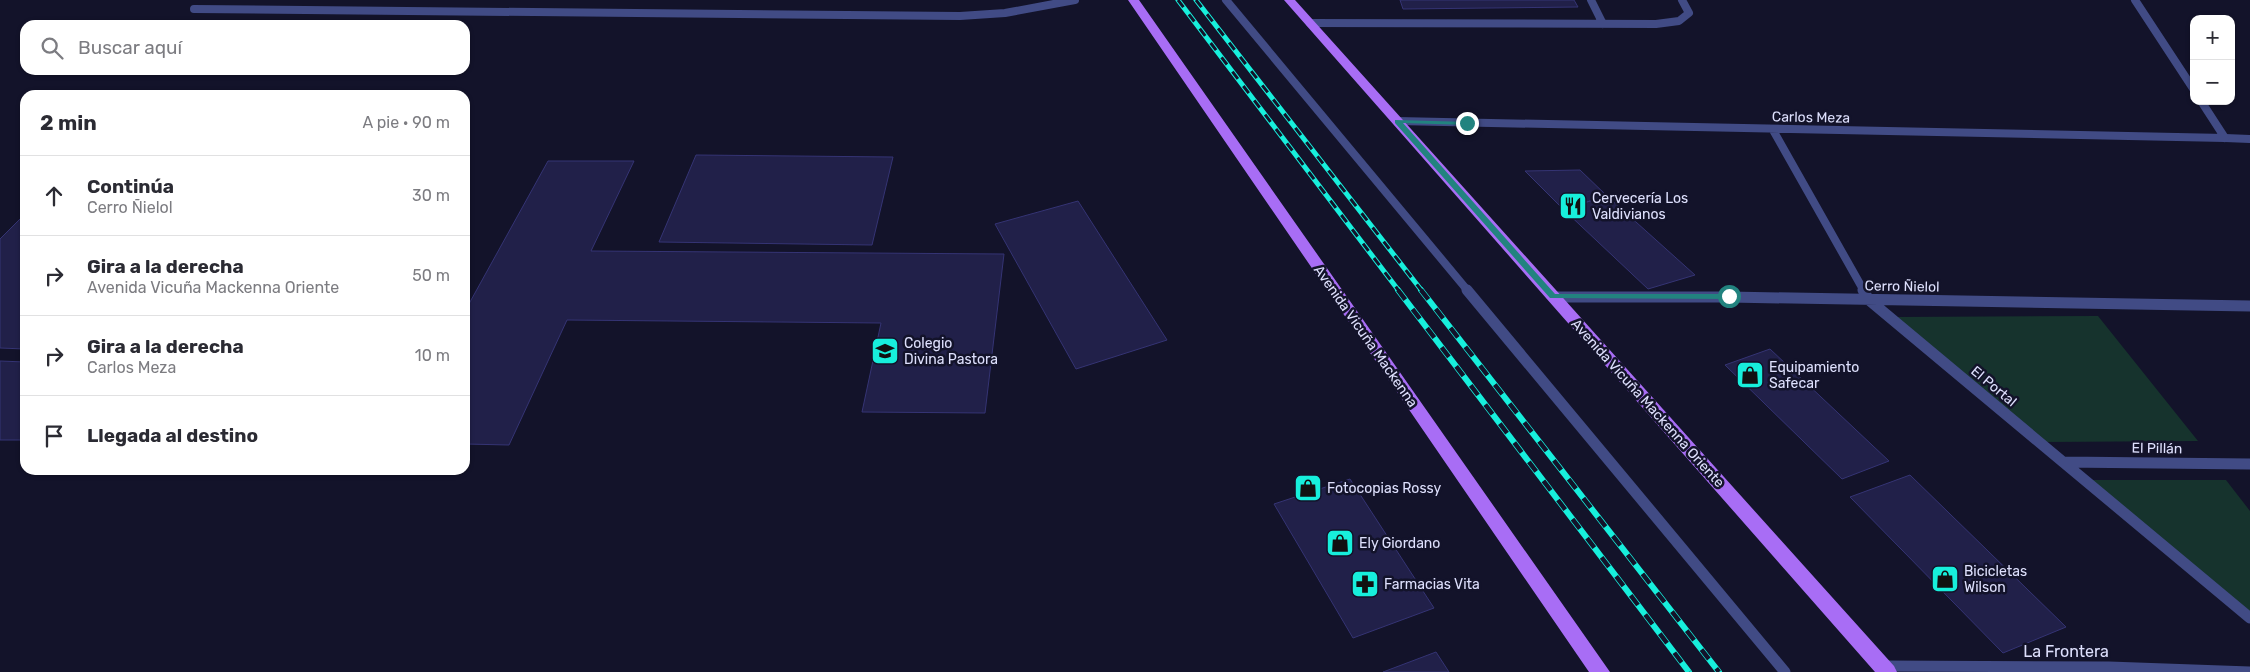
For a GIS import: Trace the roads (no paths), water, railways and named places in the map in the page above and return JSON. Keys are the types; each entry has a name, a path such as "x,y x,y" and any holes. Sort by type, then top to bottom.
{"main road":[{"name":"Avenida Vicuña Mackenna","path":"1133,0 1600,672"},
{"name":"Avenida Vicuña Mackenna Oriente","path":"1289,0 1885,669"}],"street":[{"path":"194,9 960,16 1005,13 1074,0"},
{"path":"1226,0 1785,672"},
{"path":"1591,0 1603,24"},
{"path":"1310,23 1656,24 1679,21 1689,12 1682,0"},
{"path":"2135,0 2190,84"},
{"path":"2204,105 2225,138"},
{"name":"Carlos Meza","path":"1397,121 1773,130 2250,138"},
{"name":"El Portal","path":"1773,130 1869,300 2250,618"},
{"name":"Cerro Ñielol","path":"1553,296 2250,306"},
{"name":"El Pillán","path":"2064,462 2250,464"},
{"name":"La Frontera","path":"1885,669 2109,667 2250,672"}],"railway":[{"path":"1178,0 1399,291"},
{"path":"1196,0 1422,291"},
{"path":"1398,290 1689,672"},
{"path":"1421,290 1719,672"}],"place":[{"name":"Cervecería Los Valdivianos","path":"1573,206"},
{"name":"Colegio Divina Pastora","path":"885,351"},
{"name":"Equipamiento Safecar","path":"1750,375"},
{"name":"Fotocopias Rossy","path":"1308,488"},
{"name":"Ely Giordano","path":"1340,543"},
{"name":"Bicicletas Wilson","path":"1945,579"},
{"name":"Farmacias Vita","path":"1365,584"}]}
